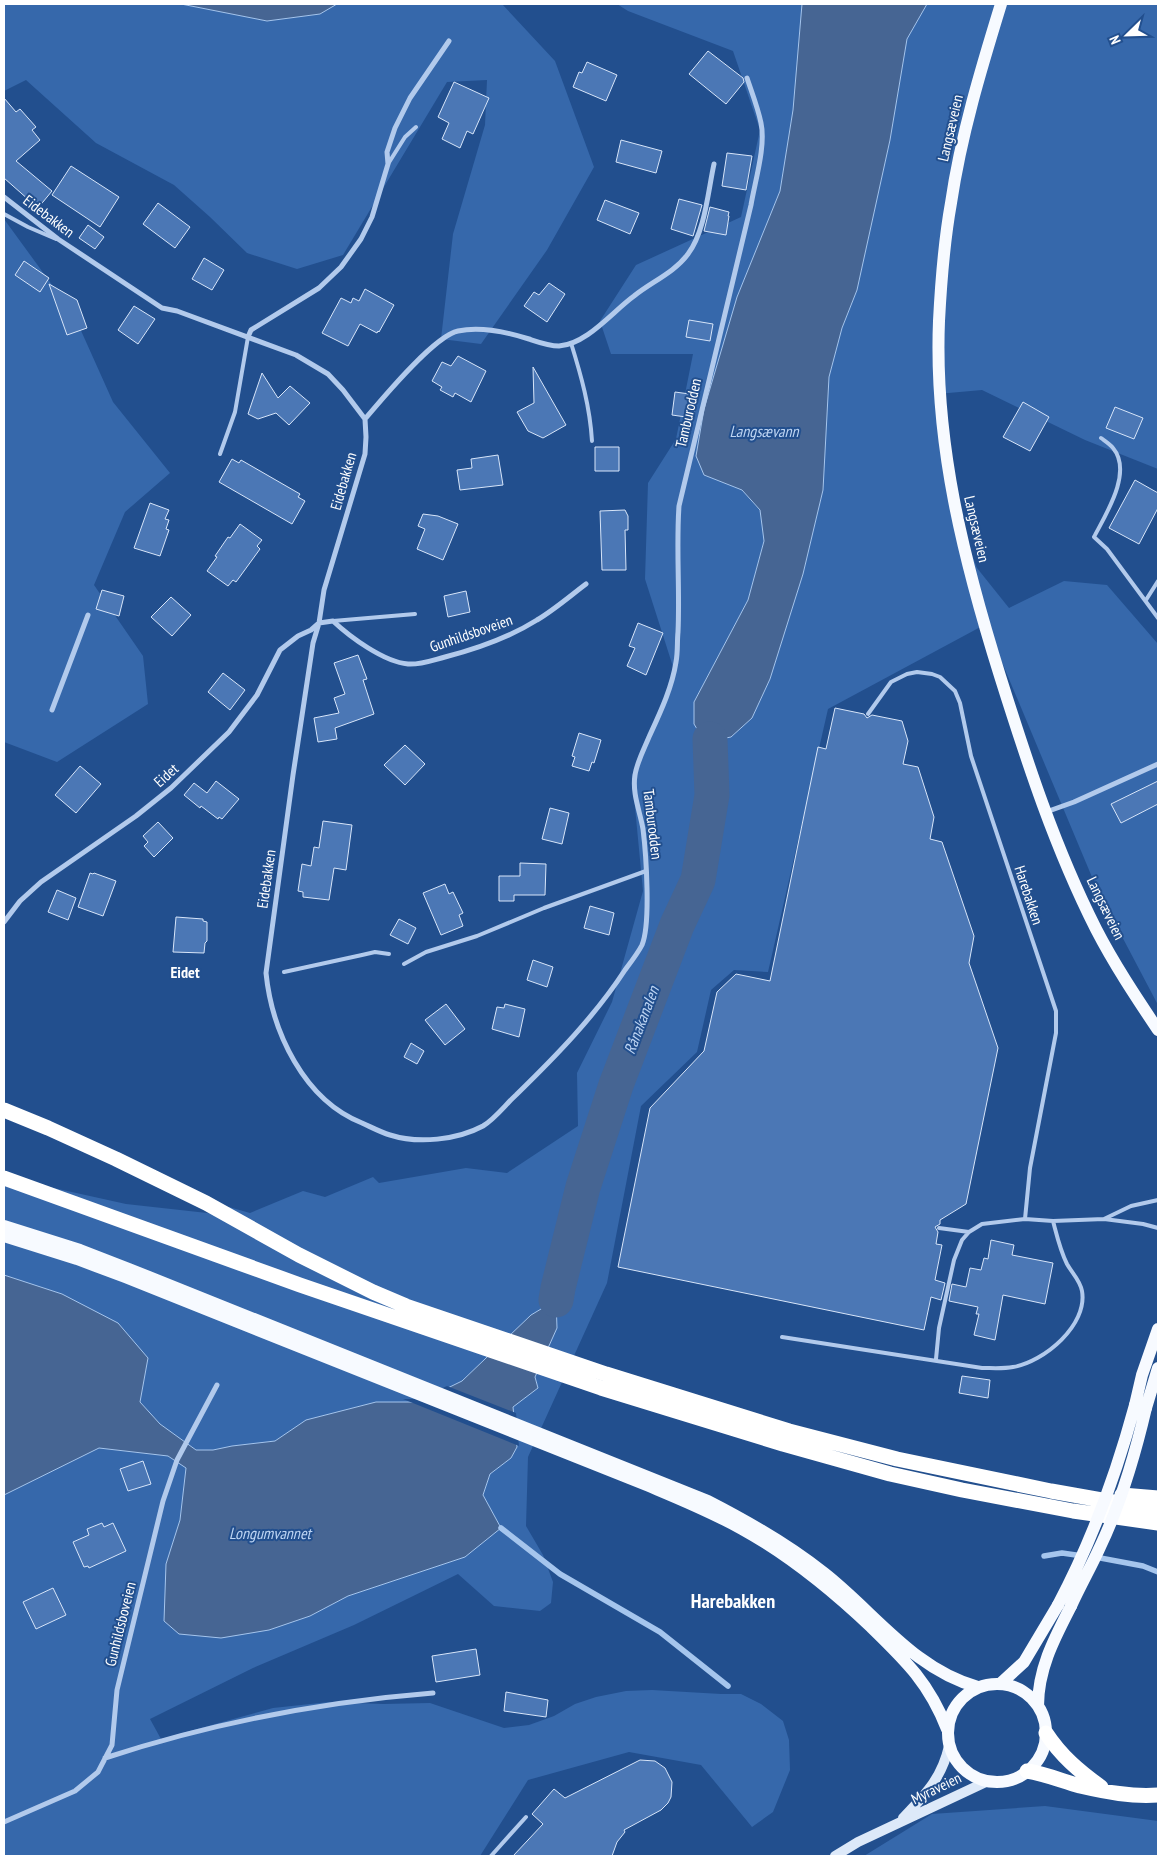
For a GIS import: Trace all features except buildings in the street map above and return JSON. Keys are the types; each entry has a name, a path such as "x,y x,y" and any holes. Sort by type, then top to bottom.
{"highway":[{"path":"4,1110 116,1159 206,1203 299,1255 460,1332"},
{"path":"4,1178 291,1281 460,1332 783,1444 890,1474 962,1490 1073,1511 1158,1523"},
{"path":"604,1381 897,1459 1051,1491 1158,1510"},
{"path":"1051,1491 1158,1498"},
{"path":"1073,1511 1158,1534"},
{"path":"1046,1733 1056,1749 1067,1761 1106,1791"},
{"path":"1027,1771 1046,1774 1080,1786 1106,1791 1143,1796 1158,1795"}],"main road":[{"name":"Langsæveien","path":"1001,4 978,79 962,144 944,251 939,324 941,409 946,453 955,508 978,603 1024,752 1046,812 1068,868 1096,928 1120,972 1158,1030"},
{"path":"4,1226 80,1250 335,1356 627,1472 708,1501 767,1533 824,1573 919,1658 944,1674 978,1687"},
{"path":"4,1236 109,1271 335,1356"},
{"path":"1038,1706 1039,1683 1044,1664 1113,1518 1137,1446 1142,1375 1158,1328"},
{"path":"1000,1684 1024,1662 1058,1605 1100,1515 1141,1406 1158,1368"},
{"path":"627,1472 742,1529 781,1553 818,1580 853,1610 902,1657 930,1692 938,1705 948,1729 954,1758 964,1770 988,1781 996,1782 1012,1779 1027,1771 1040,1756 1046,1733 1044,1719 1033,1699 1020,1690 1000,1684 978,1687 959,1701 951,1715 948,1729"},
{"name":"Myraveien","path":"899,1823 935,1782 944,1768 950,1746"},
{"name":"Myraveien","path":"835,1856 858,1842 988,1781"}],"street":[{"path":"248,337 251,330 319,288 341,267 372,218 388,164 387,152 395,128 410,98 448,41"},
{"name":"Tamburodden","path":"266,974 270,1002 281,1036 301,1072 312,1085 332,1105 355,1121 392,1136 425,1140 451,1137 485,1125 539,1072 607,998 643,943 647,907 646,871 643,827 634,794 635,774 668,693 676,661 679,614 676,536 679,506 751,205 758,168 761,124 747,78"},
{"path":"365,419 396,383 440,340 457,331 485,330 514,334 558,346 572,343 600,325 634,296 671,270 688,254 700,230 714,164"},
{"name":"Eidebakken","path":"4,196 58,239 162,308 177,311 296,355 328,374 365,419 366,438 364,454 324,590 319,623 313,643 294,766 266,974"},
{"name":"Gunhildsboveien","path":"333,620 360,642 394,661 408,664 424,662 459,653 518,631 537,620 586,584"},
{"path":"52,710 88,615"},
{"name":"Eidet","path":"4,922 20,901 41,882 136,816 172,788 229,732 257,695 280,650 319,623 333,620"},
{"path":"1046,812 1074,802 1158,764"},
{"name":"Gunhildsboveien","path":"4,1822 75,1791 98,1772 112,1745 119,1681 163,1501 177,1460 187,1438 217,1385"},
{"path":"105,1758 147,1744 225,1724 313,1707 389,1696 433,1693"}],"lane":[{"path":"388,164 405,137 416,127"},
{"path":"4,214 28,227 58,239"},
{"path":"220,454 235,412 248,337"},
{"path":"572,343 590,418 592,441"},
{"path":"1101,438 1114,449 1120,467 1120,477 1116,494 1094,537 1107,549 1158,618"},
{"path":"1146,600 1158,581"},
{"path":"333,620 415,614"},
{"name":"Harebakken","path":"868,714 891,682 907,674 917,672 932,674 940,677 955,691 960,703 971,756 1056,1011 1056,1033 1030,1168 1025,1219"},
{"path":"404,964 426,952 476,936 544,908 646,871"},
{"path":"284,972 368,954 389,954"},
{"path":"1104,1219 1131,1206 1158,1200"},
{"path":"936,1359 939,1328 954,1260 962,1240 969,1232 982,1224 1025,1219 1053,1221 1104,1219 1158,1228"},
{"path":"782,1337 906,1357 936,1359 982,1368 1013,1368 1033,1361 1068,1334 1077,1319 1082,1302 1082,1292 1059,1246 1053,1221"},
{"path":"939,1228 969,1232"},
{"path":"491,1856 526,1816"}],"shaded area":[{"path":"4,4 181,4 267,21 320,14 337,4 502,4 555,61 594,167 547,250 481,344 441,339 453,234 485,125 487,80 447,82 343,255 297,269 247,253 174,185 96,143 26,80 4,91"},
{"path":"617,4 802,4 793,110 780,191 737,297 704,409 704,475 742,490 760,511 764,540 748,600 694,702 705,742 731,737 752,718 770,679 803,574 823,490 829,377 842,328 857,290 890,140 907,39 927,4 1158,4 1158,469 1085,440 982,390 937,394 948,493 977,568 1009,608 1064,581 1107,585 1158,644 1158,1005 1097,889 986,624 828,709 768,972 734,970 711,990 697,1052 641,1106 607,1283 528,1457 526,1526 543,1555 553,1582 551,1603 540,1611 494,1606 458,1574 354,1625 253,1668 150,1719 161,1739 273,1708 329,1702 430,1703 504,1728 529,1725 554,1716 575,1704 596,1697 626,1691 652,1690 741,1694 761,1704 783,1721 789,1740 790,1770 773,1812 752,1827 701,1765 629,1752 528,1780 480,1856 4,1856 4,1495 99,1448 168,1456 186,1467 180,1520 166,1564 269,1630 310,1616 348,1596 501,1528 483,1495 490,1474 511,1458 516,1447 512,1407 538,1388 535,1377 557,1327 556,1300 531,1315 462,1381 419,1402 376,1402 306,1420 275,1441 213,1450 195,1450 160,1424 140,1402 148,1358 62,1294 4,1275 4,1177 126,1204 225,1215 229,1207 250,1213 303,1191 325,1197 373,1177 379,1183 466,1168 507,1173 578,1126 577,1073 612,1002 643,891 632,776 675,673 645,579 648,483 676,439 693,354 611,354 600,321 636,265 741,217 760,130 733,51 628,11"},
{"path":"4,219 74,315 113,402 170,473 125,512 94,585 143,656 148,704 57,762 4,742"},
{"path":"1045,1806 1158,1821 1158,1856 864,1856 932,1814"}],"water":[{"path":"181,4 337,4 320,14 267,21"},
{"name":"Langsævann","path":"802,4 927,4 907,39 890,140 857,290 842,328 829,377 823,490 803,574 770,679 752,718 731,737 705,742 694,724 694,702 748,600 764,541 760,510 742,490 704,475 696,456 704,409 737,297 780,191 793,110"},
{"name":"Longumvannet","path":"4,1275 62,1294 118,1323 148,1358 140,1402 160,1424 196,1450 213,1450 275,1441 306,1420 376,1402 419,1402 462,1381 531,1315 556,1300 557,1328 535,1377 538,1388 513,1407 517,1447 511,1458 490,1474 483,1495 501,1528 465,1557 348,1596 310,1616 269,1630 221,1638 179,1634 164,1621 166,1564 180,1520 186,1468 168,1456 99,1448 4,1495"}],"pier":[{"path":"447,1386 516,1413 519,1446 403,1399 419,1399"}],"waterway":[{"name":"Rånakanalen","path":"556,1300 583,1187 616,1085 677,925 698,880 712,795 710,739"},
{"path":"501,1528 560,1574 660,1632 728,1686"},
{"path":"1044,1556 1062,1553 1083,1556"},
{"path":"1095,1557 1143,1566 1158,1572"}],"district":[{"name":"Eidet","path":"185,972"},
{"name":"Harebakken","path":"733,1601"}]}
